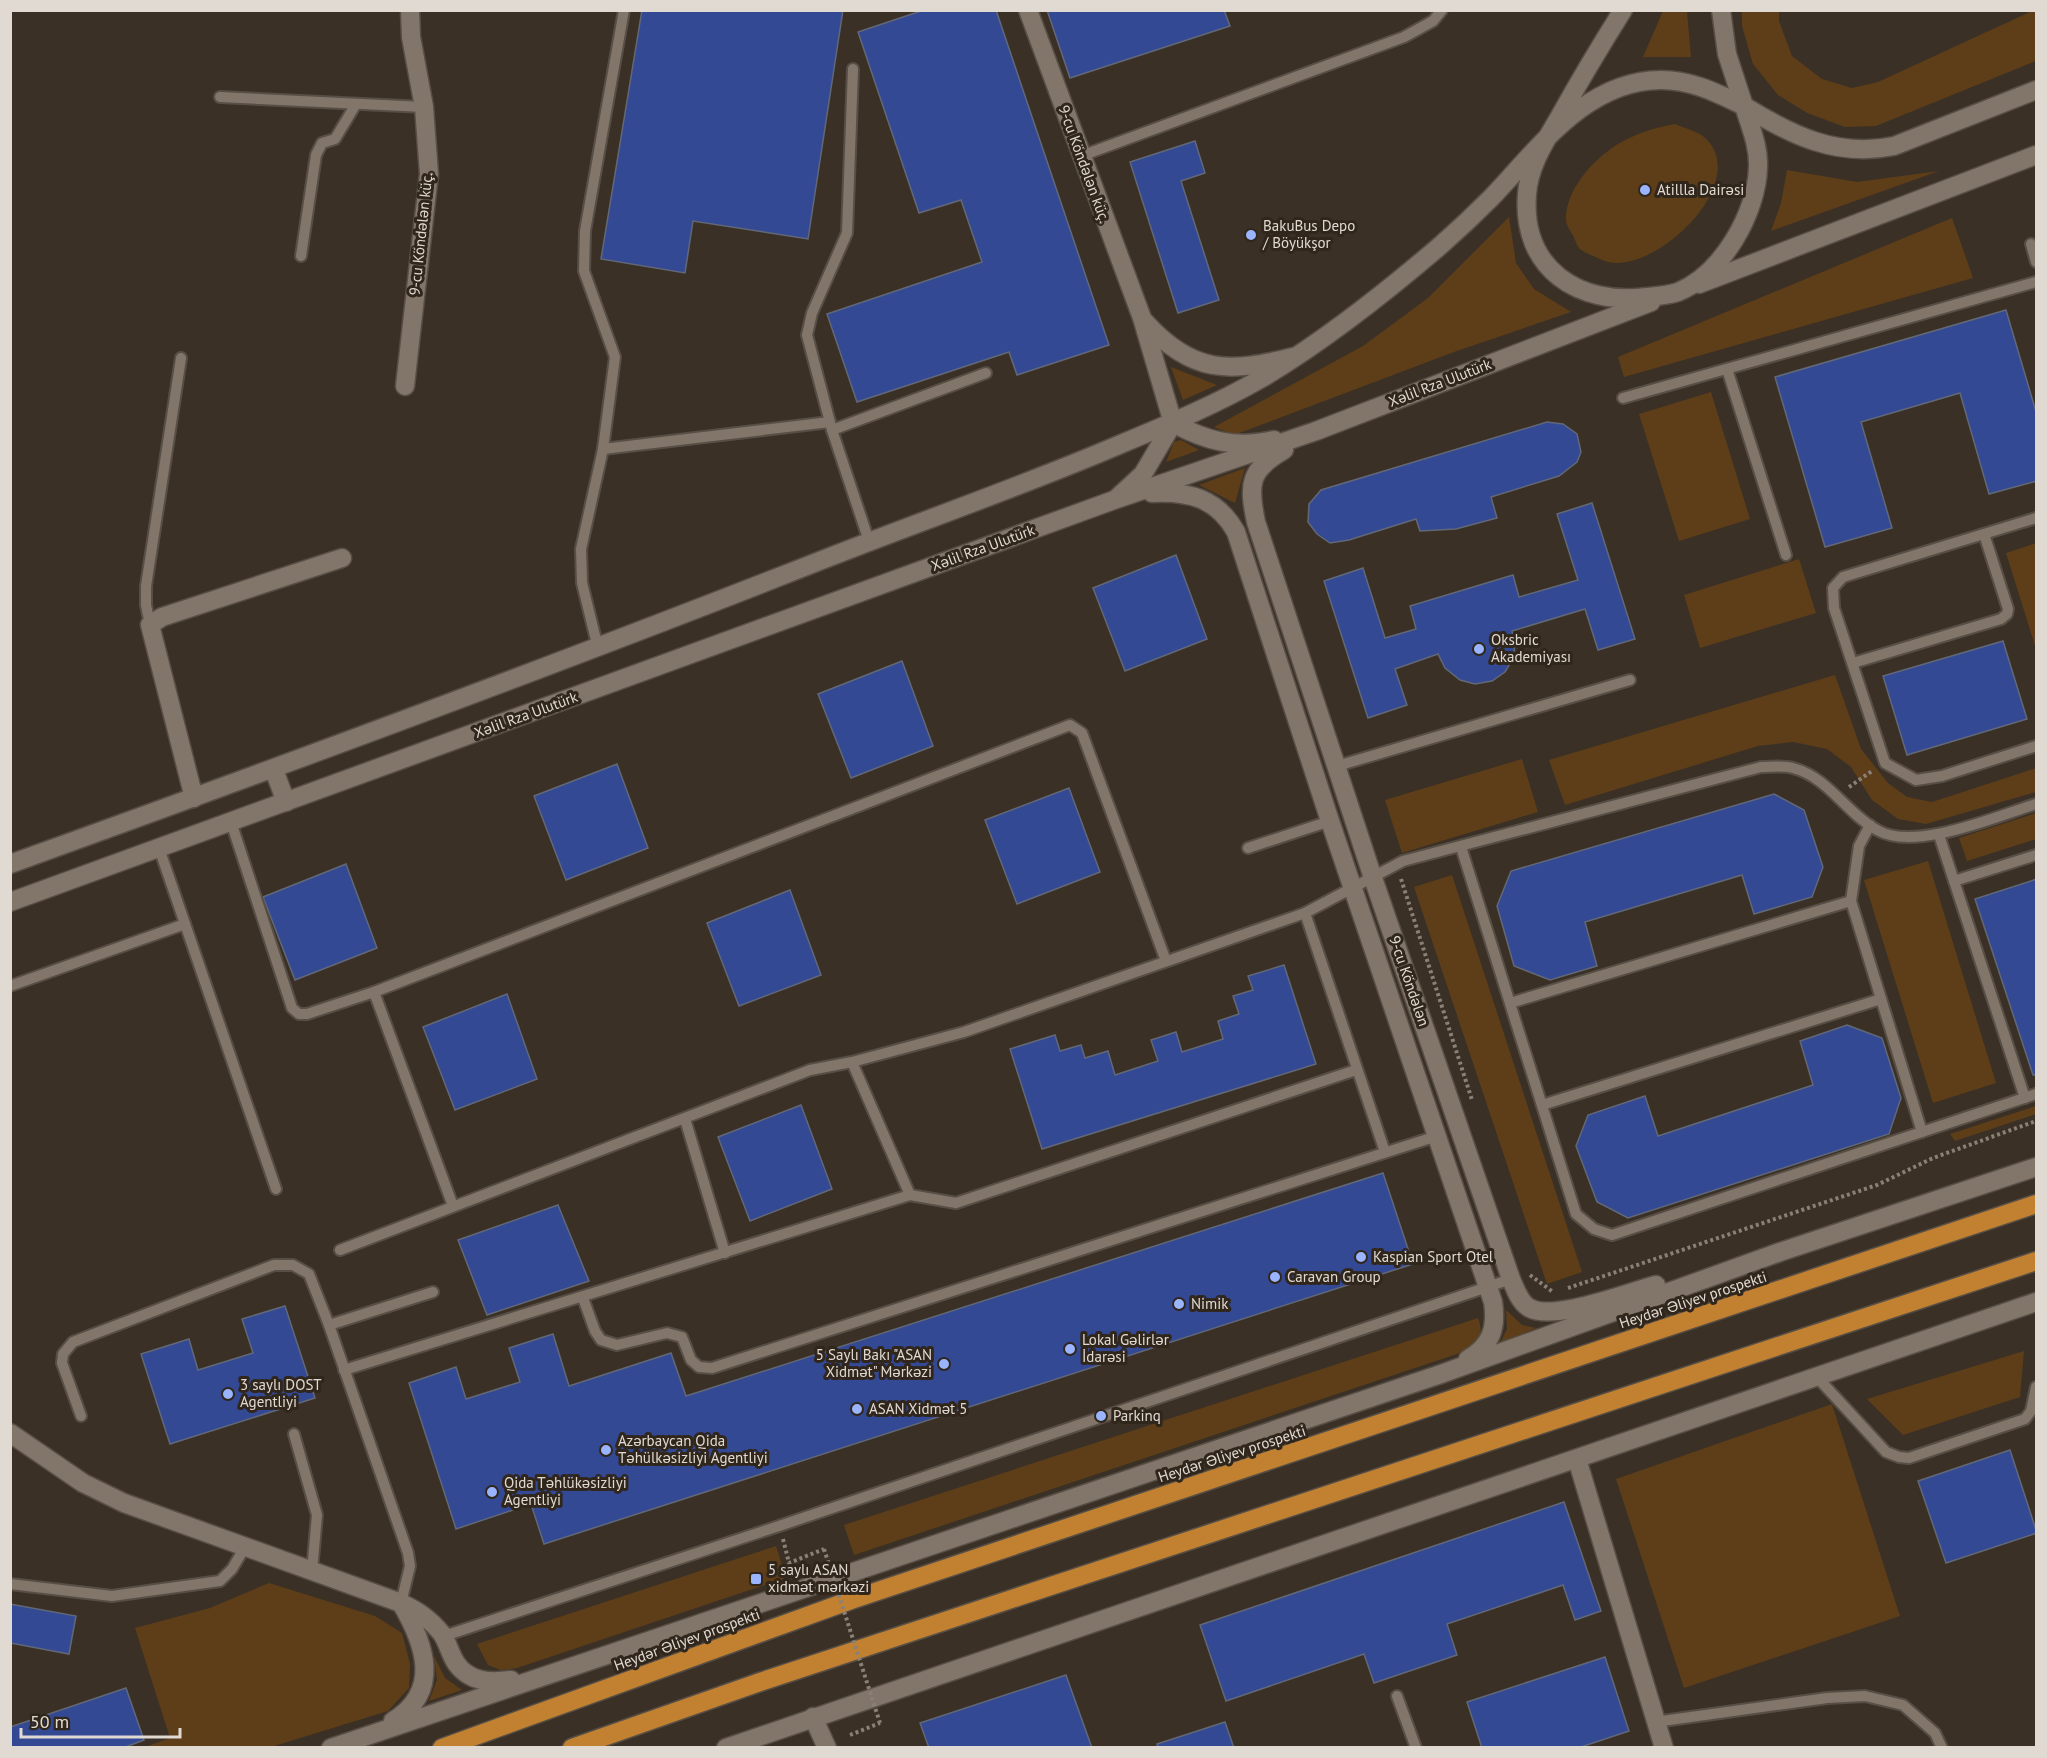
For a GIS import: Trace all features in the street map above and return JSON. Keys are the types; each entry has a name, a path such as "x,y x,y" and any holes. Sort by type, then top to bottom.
{"highway":[{"name":"Heydər Əliyev prospekti","path":"442,1748 865,1596 2037,1204"},
{"path":"572,1748 760,1682 2037,1261"}],"main road":[{"name":"9-cu Köndələn küç.","path":"405,386 429,174 424,107 411,37 410,10"},
{"name":"9-cu Köndələn küç.","path":"1028,10 1142,318 1173,423"},
{"path":"1586,70 1607,10"},
{"path":"1623,10 1586,70 1533,165 1527,193 1527,215 1543,260 1559,279 1579,290 1599,297 1632,299 1678,292 2037,155"},
{"path":"1678,292 1700,277 1730,248 1751,205 1758,169 1757,149 1727,54 1721,10"},
{"path":"10,864 274,770 598,648 869,541 1081,461 1173,423 1257,381 1300,356 1399,281 1450,237 1549,135 1583,106 1606,92 1636,83 1660,80 1686,82 1709,89 1810,141 1842,149 1874,150 1916,138 2037,90"},
{"name":"Xəlil Rza Ulutürk","path":"10,902 1114,500 1316,431 1678,292"},
{"path":"1142,318 1165,342 1184,356"},
{"path":"1160,378 1159,365 1164,356 1174,353 1223,367 1245,368 1300,356"},
{"path":"1173,423 1196,435 1230,444 1263,443 1316,431"},
{"path":"1114,500 1148,467 1173,423"},
{"name":"9-cu Köndələn","path":"1316,431 1263,463 1255,473 1251,484 1251,500 1256,522 1373,878 1520,1276 1527,1306 1540,1312 1552,1312 1780,1252"},
{"name":"9-cu Köndələn","path":"1114,500 1149,493 1185,494 1213,504 1230,521 1236,532 1330,820 1489,1287 1495,1314 1492,1336 1477,1353 1441,1374"},
{"path":"194,798 150,625 162,617 342,558"},
{"path":"274,770 286,802"},
{"path":"331,1748 1441,1374 1780,1252 2037,1167"},
{"path":"736,1746 813,1717 2037,1302"},
{"path":"10,1433 83,1484 141,1510 401,1603 422,1613 444,1636 456,1663 475,1679 502,1682 545,1676"},
{"path":"1577,1459 1664,1748"},
{"path":"371,1734 407,1712 415,1704 423,1679 426,1664 423,1648 401,1603"},
{"path":"813,1717 827,1748"}],"lane":[{"path":"598,648 582,583 581,549 603,449 615,357 584,271 585,231 624,10"},
{"path":"1081,156 1404,36 1433,21 1442,10"},
{"path":"853,69 847,233 812,313 807,335 831,426 869,541"},
{"path":"220,97 424,107"},
{"path":"301,256 316,155 322,143 335,139 356,104"},
{"path":"2031,244 2037,262"},
{"path":"1623,398 2037,282"},
{"path":"150,625 146,605 147,586 181,358"},
{"path":"1727,369 1785,555"},
{"path":"603,449 831,426 986,373"},
{"path":"2037,518 1843,577 1833,588 1834,608 1886,763 1916,780 1942,776 2037,746"},
{"path":"1853,663 2001,618 2007,614 2008,609 1984,534"},
{"path":"1337,766 1630,680"},
{"path":"231,822 292,1008 299,1014 307,1014 374,992 1070,725 1082,733 1166,961"},
{"path":"340,1250 810,1070 852,1062 964,1032 1305,913 1396,865 1761,767 1792,768 1819,780 1878,831 1909,837 1939,835 2037,804"},
{"path":"1248,848 1330,820"},
{"path":"1870,825 1859,846 1851,901 1922,1132"},
{"path":"1939,835 2025,1098"},
{"path":"1461,847 1576,1214 1594,1229 1612,1235 2037,1094"},
{"path":"159,848 276,1189"},
{"path":"1954,881 2037,855"},
{"path":"1510,1003 1851,901"},
{"path":"1305,913 1385,1152"},
{"path":"10,986 185,924"},
{"path":"374,992 453,1206"},
{"path":"1542,1105 1881,999"},
{"path":"852,1062 910,1195"},
{"path":"345,1370 910,1195 956,1203 1356,1070"},
{"path":"685,1119 725,1253"},
{"path":"583,1298 595,1331 601,1340 617,1345 667,1332 682,1337 692,1360 699,1367 712,1368 1437,1136"},
{"path":"81,1416 62,1363 63,1354 73,1342 274,1265 293,1265 309,1274 345,1370 408,1553 410,1566 401,1603"},
{"path":"444,1636 779,1526 1520,1276"},
{"path":"329,1325 433,1292"},
{"path":"1816,1377 1886,1452 1909,1458 2025,1419 2031,1411 2037,1387"},
{"path":"294,1434 317,1515 312,1571"},
{"path":"10,1584 112,1596 220,1581 232,1569 245,1547"},
{"path":"1397,1696 1416,1748"},
{"path":"1655,1722 1827,1698 1865,1696 1903,1705 1935,1733 1941,1748"}],"path":[{"path":"1836,796 1886,763"},
{"path":"1396,865 1473,1103"},
{"path":"1565,1289 1877,1185 1933,1158 2037,1121"},
{"path":"1520,1276 1554,1293"},
{"path":"779,1526 789,1563 824,1550 880,1723 850,1735"}],"shaded area":[{"path":"1663,11 1687,11 1691,57 1643,57"},
{"path":"1742,11 1779,11 1779,21 1792,56 1822,79 1852,88 1878,82 2032,11 2036,11 2036,61 1876,126 1845,127 1807,113 1778,95 1753,64 1742,26"},
{"path":"1675,124 1704,137 1716,156 1716,179 1706,202 1689,224 1667,243 1643,257 1620,263 1600,259 1580,249 1566,220 1567,209 1575,188 1589,168 1606,152 1622,142 1644,132"},
{"path":"1787,170 1857,182 1939,171 1771,231 1781,203"},
{"path":"1509,217 1516,263 1534,289 1571,312 1454,352 1234,435 1214,427 1363,346 1428,298"},
{"path":"1952,218 1973,278 1624,377 1618,357"},
{"path":"1171,367 1217,385 1183,400"},
{"path":"1711,392 1750,519 1679,541 1639,414"},
{"path":"1181,440 1199,450 1166,462 1174,442"},
{"path":"1245,468 1235,503 1199,485"},
{"path":"2036,543 2036,649 2006,553"},
{"path":"1799,559 1816,613 1700,648 1684,595"},
{"path":"1835,675 1861,749 1888,783 1907,797 1932,802 2036,768 2036,792 1926,824 1898,819 1872,800 1851,767 1827,749 1793,742 1758,746 1565,805 1549,760"},
{"path":"1522,759 1538,812 1402,853 1385,800"},
{"path":"2036,813 2036,839 1967,861 1959,838"},
{"path":"1928,861 1996,1083 1933,1103 1864,880"},
{"path":"1452,875 1582,1272 1547,1284 1414,887"},
{"path":"2036,1106 2036,1114 1955,1141 1950,1134"},
{"path":"1506,1310 1522,1325 1536,1328 1500,1343 1507,1329"},
{"path":"1478,1318 1481,1330 1478,1340 1460,1353 854,1555 844,1525"},
{"path":"2024,1351 2020,1397 1903,1435 1867,1399"},
{"path":"1832,1404 1900,1616 1684,1688 1616,1479"},
{"path":"776,1546 786,1578 517,1668 501,1670 488,1665 477,1644"},
{"path":"269,1583 375,1616 402,1633 410,1664 409,1688 388,1711 271,1747 145,1747 170,1738 135,1628 210,1608"},
{"path":"434,1656 445,1678 462,1690 429,1701 437,1680"}],"building":[{"path":"642,10 843,10 808,239 693,221 685,273 601,259"},
{"path":"924,10 996,10 1109,345 1017,375 1009,352 857,402 827,314 982,262 961,200 919,213 858,32"},
{"path":"1047,10 1224,10 1230,26 1070,78"},
{"path":"1195,141 1205,173 1181,181 1219,300 1178,313 1130,162"},
{"path":"2006,310 2037,415 2037,481 1989,494 1960,393 1861,422 1892,528 1825,547 1775,377"},
{"path":"1547,422 1563,424 1577,434 1581,452 1577,462 1559,476 1491,497 1497,518 1456,529 1420,531 1416,519 1349,540 1330,543 1317,534 1308,522 1309,504 1321,490"},
{"path":"1592,503 1635,639 1598,650 1585,609 1512,631 1515,645 1513,659 1505,672 1492,681 1475,684 1460,680 1445,668 1438,654 1395,669 1407,705 1368,718 1324,581 1363,568 1385,638 1416,629 1410,606 1513,575 1519,597 1578,580 1557,514"},
{"path":"1176,555 1207,639 1125,671 1093,588"},
{"path":"2003,641 2027,719 1907,755 1883,676"},
{"path":"902,661 933,746 851,778 818,694"},
{"path":"617,764 648,848 566,880 534,796"},
{"path":"1069,788 1100,872 1017,904 985,820"},
{"path":"1774,794 1804,810 1823,867 1812,897 1754,914 1742,875 1585,922 1597,966 1550,980 1514,966 1497,906 1511,871"},
{"path":"346,864 377,948 295,980 263,897"},
{"path":"2037,879 2037,1075 2033,1075 1975,899"},
{"path":"790,890 821,975 739,1006 707,923"},
{"path":"1284,965 1316,1064 1042,1149 1010,1049 1055,1035 1060,1051 1081,1045 1085,1058 1108,1051 1115,1075 1158,1061 1151,1040 1176,1032 1182,1052 1223,1039 1218,1021 1239,1014 1233,996 1253,990 1248,976"},
{"path":"507,994 537,1079 455,1110 423,1027"},
{"path":"1847,1025 1882,1038 1901,1098 1889,1134 1628,1218 1597,1202 1576,1146 1588,1115 1645,1096 1658,1136 1813,1085 1800,1041"},
{"path":"801,1105 832,1189 750,1221 718,1137"},
{"path":"1383,1173 1413,1264 544,1544 531,1504 456,1529 409,1383 456,1367 466,1399 520,1382 509,1348 553,1334 569,1386 671,1353 686,1396"},
{"path":"558,1205 589,1281 487,1315 458,1240"},
{"path":"285,1306 315,1398 170,1444 141,1354 189,1339 198,1370 253,1353 242,1319"},
{"path":"2010,1450 2037,1533 1946,1563 1918,1481"},
{"path":"1564,1502 1601,1611 1575,1620 1563,1585 1447,1624 1457,1655 1374,1683 1364,1654 1226,1701 1200,1625"},
{"path":"10,1604 76,1616 69,1654 10,1643"},
{"path":"1605,1657 1629,1731 1578,1748 1482,1748 1467,1702"},
{"path":"1066,1675 1092,1748 929,1748 920,1723"},
{"path":"126,1688 144,1740 123,1748 10,1748 10,1727"},
{"path":"1225,1722 1234,1748 1158,1748 1157,1744"}],"place":[{"name":"Atillla Dairəsi","path":"1645,190"},
{"name":"BakuBus Depo / Böyükşor","path":"1251,235"},
{"name":"Oksbric Akademiyası","path":"1479,649"},
{"name":"Kaspian Sport Otel","path":"1361,1257"},
{"name":"Caravan Group","path":"1275,1277"},
{"name":"Nimik","path":"1179,1304"},
{"name":"Lokal Gəlirlər İdarəsi","path":"1070,1349"},
{"name":"5 Saylı Bakı \"ASAN Xidmət\" Mərkəzi","path":"944,1364"},
{"name":"3 saylı DOST Agentliyi","path":"228,1394"},
{"name":"ASAN Xidmət 5","path":"857,1409"},
{"name":"Parkinq","path":"1101,1416"},
{"name":"Azərbaycan Qida Təhülkəsizliyi Agentliyi","path":"606,1450"},
{"name":"Qida Təhlükəsizliyi Agentliyi","path":"492,1492"},
{"name":"5 saylı ASAN xidmət mərkəzi","path":"756,1579"}]}
